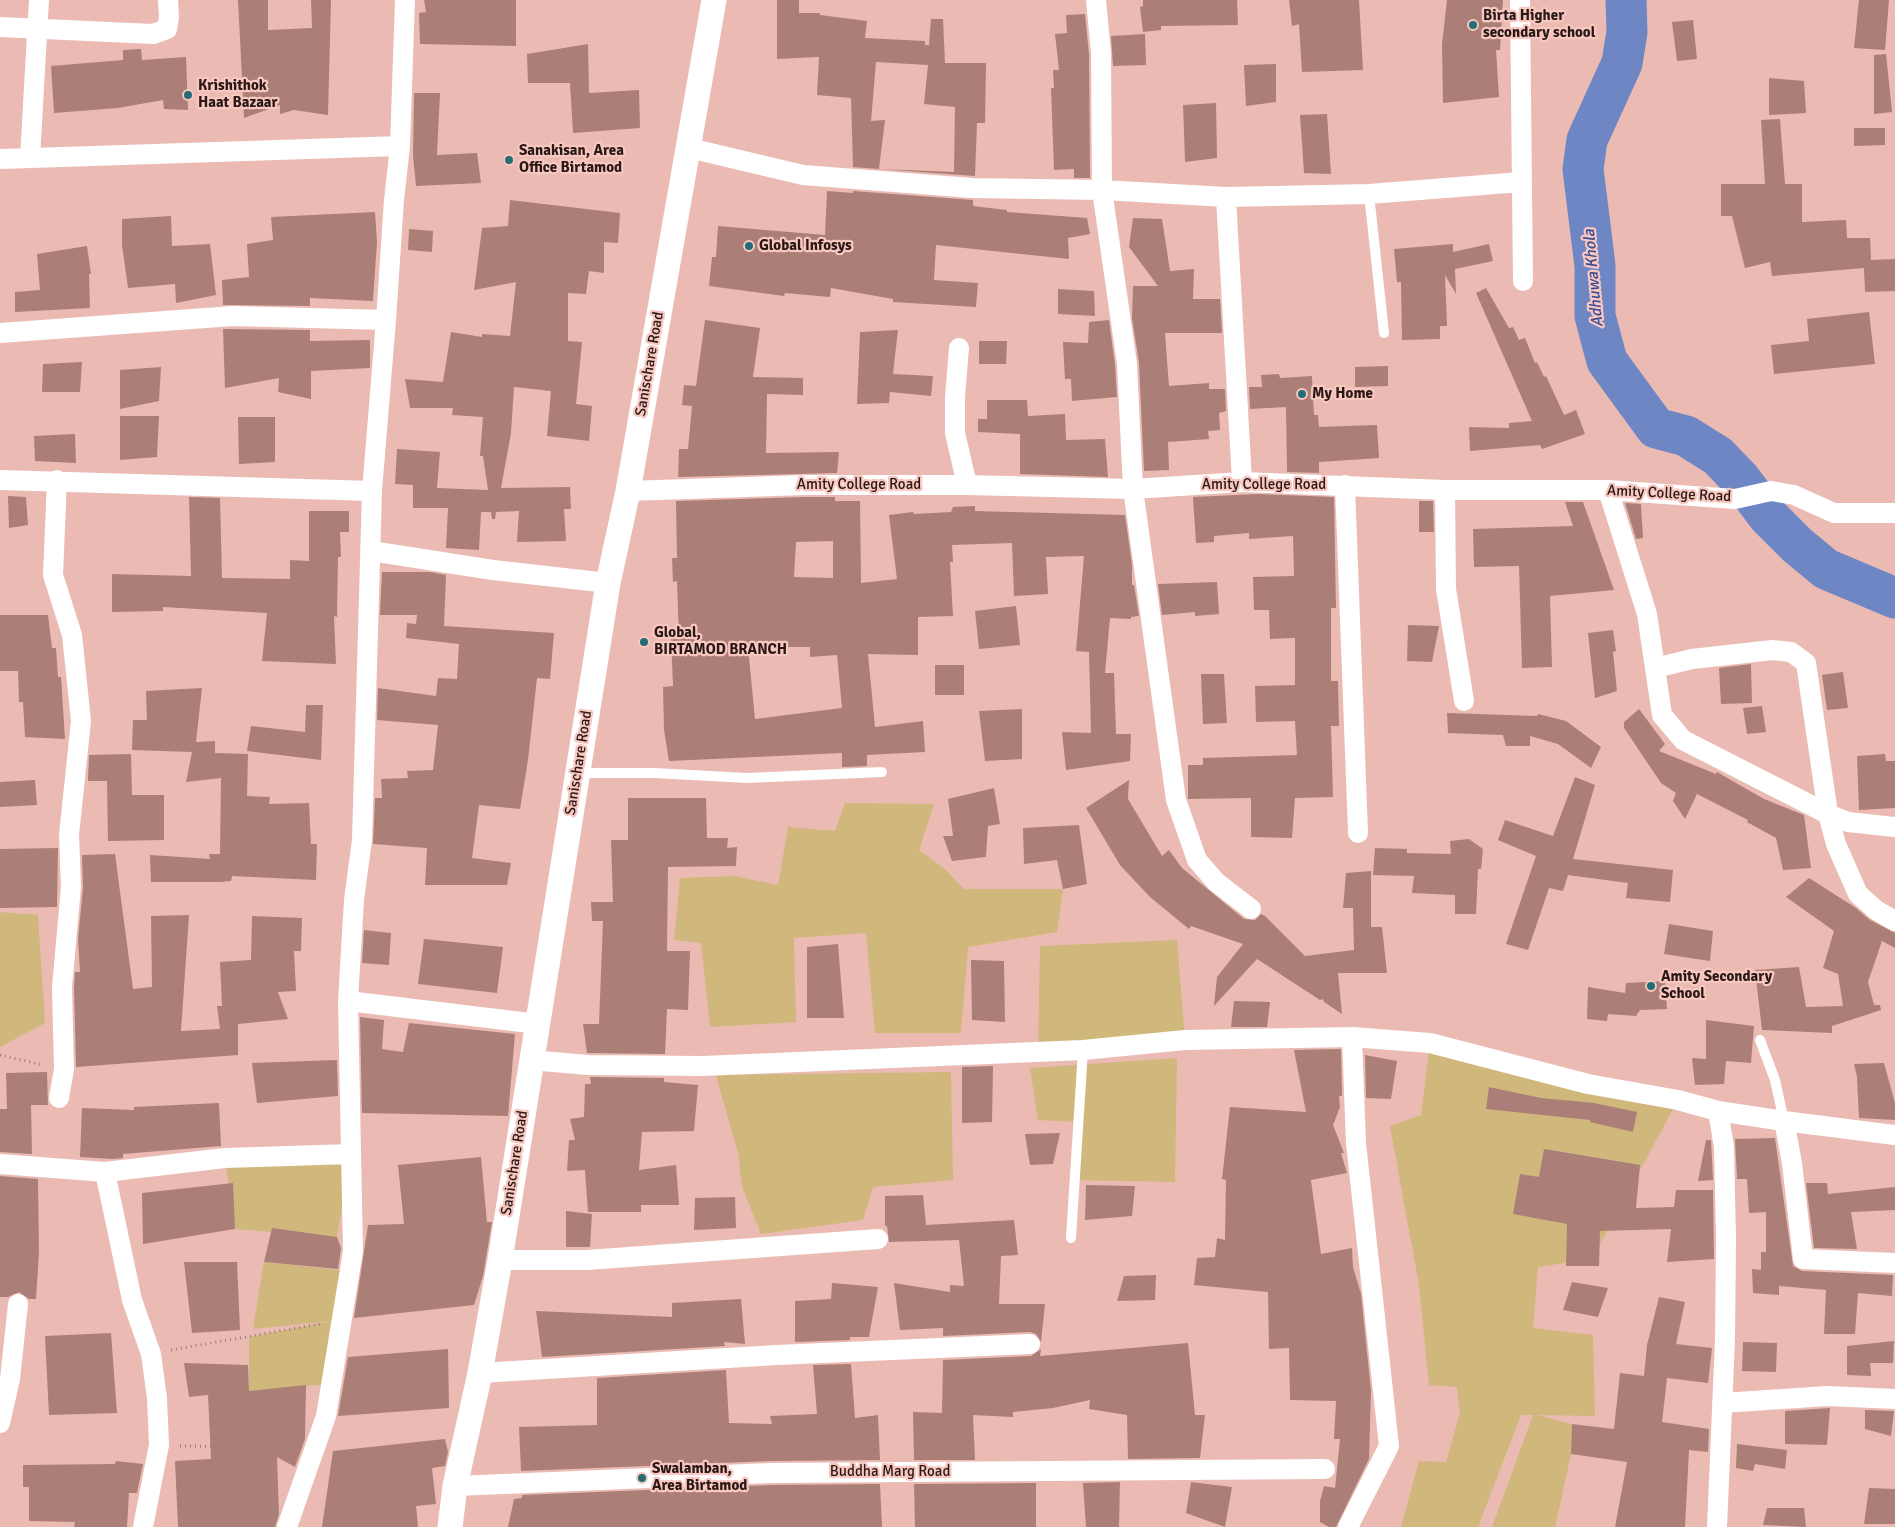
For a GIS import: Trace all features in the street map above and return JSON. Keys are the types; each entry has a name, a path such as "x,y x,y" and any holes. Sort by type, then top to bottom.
{"street":[{"path":"30,158 39,27 39,0"},
{"path":"0,27 39,27 153,34 167,29 170,17 168,0"},
{"path":"287,1527 326,1416 352,1251 348,1001 354,900 362,840 372,491 394,200 400,146 405,0"},
{"name":"Sanischare Road","path":"450,1527 455,1486 480,1373 500,1260 530,1060 538,1024 608,583 628,491 714,0"},
{"path":"1096,0 1101,53 1102,190 1127,364 1133,489 1176,800 1197,860 1216,882 1251,909"},
{"path":"1520,0 1523,281"},
{"path":"0,159 400,146"},
{"path":"688,148 803,175 972,188 1102,190 1226,197 1369,194 1521,182"},
{"path":"1226,197 1242,482"},
{"path":"0,333 233,316 386,320"},
{"path":"960,348 955,397 955,433 967,485"},
{"path":"0,480 57,480 372,491"},
{"path":"57,480 53,575 72,635 81,721 69,835 71,887 62,987 64,1070 59,1098"},
{"name":"Amity College Road","path":"628,491 805,485 967,485 1133,489 1242,482 1445,490 1608,490 1735,499 1771,491 1794,495 1834,513 1895,513"},
{"path":"1345,485 1358,833"},
{"path":"1445,490 1446,589 1464,701"},
{"path":"1608,490 1647,614 1662,715 1683,740 1828,814 1848,822 1895,827"},
{"path":"371,551 493,570 608,583"},
{"path":"1654,668 1692,659 1772,650 1791,652 1806,663 1828,814 1844,868 1858,894 1876,910 1895,921"},
{"path":"348,1001 538,1024"},
{"path":"530,1060 588,1065 704,1066 1083,1050 1184,1040 1352,1037 1430,1043 1588,1084 1678,1100 1718,1111 1895,1135"},
{"path":"1348,1527 1390,1446 1356,1143 1352,1037"},
{"path":"1717,1527 1726,1238 1724,1147 1718,1111"},
{"path":"1784,1121 1792,1163 1803,1259 1895,1262"},
{"path":"0,1164 105,1172 224,1158 350,1154"},
{"path":"105,1172 132,1300 151,1354 157,1398 159,1446 143,1527"},
{"path":"500,1260 587,1260 878,1240"},
{"path":"0,1423 10,1379 18,1304"},
{"path":"480,1373 1030,1344"},
{"path":"1722,1403 1827,1396 1895,1399"},
{"name":"Buddha Marg Road","path":"455,1486 771,1473 1325,1469"}],"lane":[{"path":"1369,194 1384,333"},
{"path":"578,773 747,778 882,772"},
{"path":"1760,1040 1775,1080 1784,1121"},
{"path":"1071,1238 1083,1050"}],"path":[{"path":"0,1055 64,1070"},
{"path":"151,1354 342,1320"},
{"path":"159,1446 315,1447"}],"shaded area":[{"path":"845,803 934,804 919,850 945,869 964,889 1063,889 1057,932 968,947 961,1033 875,1033 866,933 794,938 796,1022 710,1027 701,943 674,940 680,878 734,876 778,885 788,827 835,831"},
{"path":"0,912 38,915 45,1023 0,1047"},
{"path":"1177,940 1185,1040 1038,1050 1040,946"},
{"path":"1430,1043 1678,1100 1592,1259 1538,1267 1533,1328 1593,1335 1595,1416 1537,1415 1572,1424 1571,1454 1555,1527 1492,1527 1533,1415 1521,1415 1478,1527 1401,1527 1419,1461 1446,1462 1460,1413 1457,1387 1429,1385 1419,1285 1390,1126 1421,1115"},
{"path":"1177,1058 1175,1182 1070,1180 1079,1122 1038,1120 1030,1068"},
{"path":"951,1072 953,1180 873,1187 863,1220 761,1234 742,1187 738,1153 716,1075"},
{"path":"351,1154 337,1237 235,1229 225,1158"},
{"path":"264,1262 349,1271 331,1384 249,1391 249,1337 332,1321 253,1329"}],"building":[{"path":"238,0 268,0 268,30 312,28 311,0 331,0 328,115 294,110 280,114 280,105 244,118"},
{"path":"424,0 516,0 516,46 420,44 419,13 426,12"},
{"path":"777,0 799,0 799,13 820,13 820,15 867,21 865,38 925,41 925,45 929,45 931,19 943,19 945,63 986,63 985,123 977,123 975,176 879,169 853,167 851,98 817,95 819,57 777,59","holes":["876,62 928,65 924,104 955,107 954,172 879,169 885,120 871,121"]},
{"path":"1143,0 1237,0 1238,25 1161,26 1161,30 1143,32 1140,7 1143,6"},
{"path":"1289,0 1359,0 1363,70 1302,72 1299,24 1292,26"},
{"path":"1447,0 1503,0 1500,50 1496,50 1499,97 1443,103 1442,44"},
{"path":"1859,0 1889,0 1885,50 1854,48"},
{"path":"1085,14 1089,54 1090,178 1074,178 1074,169 1054,170 1051,88 1054,88 1053,70 1059,70 1055,34 1067,33 1066,15"},
{"path":"1693,20 1697,59 1677,61 1672,22"},
{"path":"1145,34 1146,65 1113,66 1111,36"},
{"path":"588,44 589,93 639,90 640,128 573,133 570,83 528,83 527,54"},
{"path":"141,49 142,60 186,57 188,110 164,109 163,100 118,108 54,113 51,66 123,60 123,50"},
{"path":"1886,54 1892,112 1874,114 1874,55"},
{"path":"1276,64 1276,102 1246,106 1244,65"},
{"path":"1769,78 1804,81 1806,113 1769,115"},
{"path":"414,93 440,93 437,155 477,153 481,183 416,186 413,156"},
{"path":"1216,103 1217,158 1185,162 1183,105"},
{"path":"1327,114 1331,174 1304,173 1300,115"},
{"path":"1780,119 1785,184 1802,184 1802,222 1846,220 1847,238 1870,238 1871,260 1895,259 1895,291 1865,292 1864,268 1772,276 1770,262 1745,268 1732,216 1721,216 1721,184 1765,184 1761,120"},
{"path":"1854,128 1885,128 1885,145 1854,146"},
{"path":"827,191 853,193 853,191 973,200 973,206 1007,210 1007,212 1087,218 1090,234 1068,238 1069,259 936,245 934,280 978,283 976,307 893,302 893,299 831,288 830,297 785,293 784,296 709,286 712,257 716,257 718,226 825,235"},
{"path":"510,200 620,213 618,243 604,242 604,273 589,271 586,294 568,293 568,341 582,342 576,404 592,406 589,441 547,436 551,391 514,387 511,433 501,488 570,487 571,509 564,509 566,541 517,542 519,511 496,512 495,519 492,519 491,512 481,512 479,550 446,548 448,508 413,508 413,485 395,484 397,449 440,452 437,488 488,490 483,456 480,456 483,417 452,415 453,408 410,408 405,379 443,382 451,332 482,337 482,334 510,336 516,282 474,290 482,228 508,226"},
{"path":"375,212 377,242 373,301 310,298 310,306 223,305 222,280 249,277 247,244 273,240 271,217"},
{"path":"171,216 172,246 210,244 216,295 176,303 175,284 128,288 122,245 122,219"},
{"path":"1133,218 1162,219 1170,271 1194,269 1193,299 1220,299 1222,333 1165,333 1169,386 1209,383 1209,389 1225,389 1226,411 1219,413 1220,430 1208,431 1209,439 1168,442 1169,470 1144,471 1139,363 1132,318 1133,286 1158,286 1129,247"},
{"path":"409,229 433,231 432,252 408,250"},
{"path":"1453,244 1453,252 1489,244 1493,261 1455,269 1456,294 1445,275 1447,326 1440,326 1440,339 1402,340 1401,282 1397,282 1394,249"},
{"path":"87,246 91,274 89,274 90,308 15,312 15,292 40,290 37,254"},
{"path":"1486,288 1509,328 1513,327 1519,340 1525,338 1535,363 1537,362 1544,377 1546,376 1564,415 1576,410 1585,434 1542,449 1540,445 1470,451 1469,427 1509,428 1509,423 1532,421 1476,293"},
{"path":"1058,289 1094,291 1095,316 1058,314"},
{"path":"1869,312 1875,364 1774,374 1771,345 1809,341 1807,319"},
{"path":"705,320 760,328 753,377 803,378 803,395 767,394 766,453 839,452 837,473 678,477 679,449 688,449 692,406 682,405 684,385 696,386"},
{"path":"1109,320 1117,397 1072,401 1071,379 1065,379 1063,342 1088,343 1089,322"},
{"path":"223,329 310,330 310,341 370,340 370,368 311,371 311,399 278,392 279,378 225,388"},
{"path":"898,330 893,374 933,376 931,396 890,392 889,403 857,404 860,332"},
{"path":"979,341 1007,341 1006,364 979,364"},
{"path":"82,362 80,392 42,392 43,364"},
{"path":"1388,366 1388,386 1355,387 1355,367"},
{"path":"161,367 159,401 120,409 120,370"},
{"path":"1279,374 1280,378 1312,376 1314,415 1318,415 1319,427 1377,425 1379,458 1319,462 1319,473 1287,472 1286,407 1250,409 1249,387 1262,387 1261,375"},
{"path":"987,400 1027,400 1028,416 1065,414 1066,440 1105,439 1108,477 1020,474 1020,434 978,432 978,419 987,419"},
{"path":"120,416 159,416 157,457 120,460"},
{"path":"238,417 275,417 275,462 239,464"},
{"path":"75,434 76,463 35,461 34,436"},
{"path":"1258,494 1334,497 1336,608 1331,608 1331,681 1338,681 1339,726 1331,726 1333,797 1295,798 1292,838 1251,837 1251,798 1188,799 1188,765 1203,765 1203,758 1297,755 1295,721 1256,722 1255,686 1295,685 1295,638 1270,639 1269,610 1254,610 1253,577 1294,576 1293,536 1249,539 1249,533 1214,536 1214,542 1196,543 1193,497"},
{"path":"8,496 26,497 28,525 9,528"},
{"path":"189,497 220,498 222,578 290,579 290,560 309,561 309,511 349,511 349,532 340,532 341,557 338,557 337,617 334,616 336,664 262,661 267,613 163,607 163,611 112,612 112,574 191,576"},
{"path":"835,497 835,501 860,501 861,583 897,579 889,515 913,512 914,514 951,512 953,507 975,506 975,511 1125,515 1132,565 1132,585 1134,585 1139,616 1131,617 1131,619 1110,618 1105,673 1114,673 1116,734 1131,734 1130,761 1066,770 1062,732 1091,733 1089,652 1076,651 1084,556 1046,557 1048,594 1014,596 1012,543 952,545 953,562 950,562 953,616 918,617 918,655 868,654 875,727 923,721 925,752 867,755 867,766 845,767 842,767 842,753 669,761 664,730 663,687 673,686 671,638 679,638 677,581 673,582 672,558 677,558 676,501","holes":["833,541 833,578 794,577 796,542","748,647 810,647 810,657 837,655 842,708 755,719"]},
{"path":"1419,501 1433,501 1434,532 1419,532"},
{"path":"1565,502 1583,502 1614,590 1550,596 1552,667 1522,668 1519,566 1474,567 1473,529 1573,526"},
{"path":"1625,503 1641,504 1643,538 1636,539"},
{"path":"382,572 430,572 446,575 444,626 554,633 550,679 537,678 528,760 520,809 479,805 472,858 511,863 507,885 425,885 427,848 373,844 375,798 382,798 381,779 408,778 407,771 433,770 438,725 377,720 378,688 436,696 438,678 457,679 459,644 406,638 407,623 416,624 417,615 380,615"},
{"path":"1217,582 1219,614 1195,616 1195,612 1162,615 1158,584"},
{"path":"1016,606 1020,645 979,649 975,611"},
{"path":"0,615 48,615 52,648 56,648 58,677 61,677 65,739 25,737 23,702 19,702 18,671 0,671"},
{"path":"1408,625 1439,626 1432,662 1407,661"},
{"path":"1613,630 1616,651 1613,652 1617,691 1595,698 1588,633"},
{"path":"1751,664 1752,703 1721,704 1719,668"},
{"path":"935,665 964,665 964,695 935,695"},
{"path":"1843,672 1848,708 1827,710 1822,675"},
{"path":"1201,674 1224,674 1227,723 1203,724"},
{"path":"202,688 196,742 215,741 215,753 248,754 247,796 270,797 269,804 309,803 311,844 317,844 316,880 232,876 231,881 221,882 151,882 150,855 210,859 209,854 220,854 221,778 186,782 192,752 132,750 133,720 147,720 146,691"},
{"path":"306,705 323,705 321,760 247,751 251,726 305,732"},
{"path":"1762,706 1766,732 1747,734 1743,708"},
{"path":"1022,709 1022,759 985,761 979,711"},
{"path":"1639,709 1665,744 1659,751 1716,774 1717,772 1764,799 1804,815 1811,868 1783,870 1776,838 1747,822 1748,820 1697,794 1685,819 1673,801 1676,793 1661,783 1624,728 1624,722"},
{"path":"1447,713 1537,716 1538,714 1566,721 1601,747 1591,768 1558,744 1530,736 1530,746 1506,746 1503,735 1448,733"},
{"path":"131,754 132,795 164,795 164,840 108,841 107,781 88,781 89,755"},
{"path":"1885,754 1886,761 1895,761 1895,808 1859,810 1857,756"},
{"path":"1575,777 1595,785 1573,859 1673,870 1670,902 1626,898 1628,883 1568,875 1563,891 1549,888 1528,950 1506,944 1536,856 1498,840 1505,820 1553,836"},
{"path":"35,780 37,805 0,807 0,782"},
{"path":"1129,780 1128,799 1162,856 1169,850 1182,868 1244,919 1255,920 1261,914 1265,916 1305,956 1354,950 1353,908 1343,908 1346,873 1371,871 1371,927 1382,927 1387,973 1338,973 1342,1014 1324,1002 1323,999 1320,1000 1257,959 1214,1006 1217,977 1243,944 1191,926 1189,929 1150,897 1120,865 1086,808"},
{"path":"994,788 1000,824 988,826 986,857 952,861 943,836 953,836 948,799"},
{"path":"628,798 706,798 707,838 728,838 727,848 737,847 736,866 668,867 667,951 690,951 688,1010 667,1009 665,1054 587,1053 583,1024 599,1024 603,921 592,921 591,902 613,902 611,840 628,840"},
{"path":"1079,825 1087,884 1063,889 1057,860 1024,864 1023,828"},
{"path":"1469,839 1483,849 1481,869 1478,869 1476,914 1455,914 1455,895 1412,893 1414,876 1373,875 1375,848 1407,849 1407,853 1451,854 1450,841"},
{"path":"58,848 57,907 0,908 0,849"},
{"path":"115,854 133,989 152,987 151,916 189,915 181,1031 220,1029 217,1006 222,1006 220,962 251,960 252,916 302,918 301,951 294,951 296,991 278,992 288,1019 238,1024 238,1055 76,1067 74,987 75,972 80,972 78,939 83,888 82,855"},
{"path":"1809,878 1856,908 1870,920 1895,933 1895,948 1882,941 1868,982 1874,1005 1880,1005 1881,1010 1832,1026 1832,1033 1762,1030 1755,970 1799,967 1806,1007 1843,1006 1838,974 1823,968 1834,931 1786,897"},
{"path":"1669,924 1713,931 1710,961 1664,954"},
{"path":"364,930 391,933 389,965 362,963"},
{"path":"424,939 503,947 497,993 418,984"},
{"path":"838,944 844,1018 807,1018 807,947"},
{"path":"971,960 1004,961 1005,1022 972,1020"},
{"path":"1665,981 1667,1009 1640,1010 1636,1016 1608,1014 1607,1021 1587,1019 1588,987 1625,993 1626,983"},
{"path":"1234,1001 1270,1002 1267,1027 1231,1027"},
{"path":"360,1017 384,1020 382,1049 403,1052 409,1023 515,1034 508,1116 362,1113"},
{"path":"1706,1020 1754,1026 1751,1063 1726,1061 1724,1084 1695,1085 1692,1058 1706,1059"},
{"path":"1341,1049 1342,1096 1339,1096 1340,1107 1333,1125 1344,1153 1341,1153 1347,1173 1311,1180 1321,1254 1352,1248 1353,1267 1361,1294 1371,1391 1369,1459 1336,1527 1329,1527 1320,1522 1320,1501 1324,1486 1335,1488 1340,1439 1334,1439 1336,1401 1290,1400 1289,1348 1269,1349 1268,1292 1194,1285 1197,1258 1215,1257 1217,1238 1225,1240 1226,1180 1222,1179 1230,1107 1306,1112 1294,1050"},
{"path":"1365,1055 1397,1061 1391,1099 1366,1098"},
{"path":"337,1060 338,1096 257,1103 252,1063"},
{"path":"1884,1063 1895,1103 1895,1120 1859,1118 1857,1077 1854,1064"},
{"path":"993,1066 992,1122 962,1123 962,1067"},
{"path":"47,1072 48,1105 31,1105 32,1154 0,1152 0,1109 7,1109 6,1073"},
{"path":"590,1077 664,1078 664,1082 698,1085 694,1131 642,1132 639,1170 676,1165 679,1205 641,1205 641,1212 588,1212 585,1170 567,1171 569,1140 575,1140 570,1119 584,1117 585,1084 591,1084"},
{"path":"1489,1087 1541,1098 1594,1103 1637,1112 1633,1132 1590,1122 1590,1120 1486,1109"},
{"path":"219,1103 221,1146 123,1154 123,1158 112,1159 80,1157 82,1108 134,1110 134,1107"},
{"path":"1060,1133 1053,1164 1030,1165 1025,1134"},
{"path":"1775,1138 1793,1266 1802,1271 1893,1275 1892,1296 1858,1293 1855,1334 1824,1334 1826,1290 1779,1286 1779,1295 1753,1293 1752,1269 1761,1270 1761,1252 1766,1252 1766,1212 1749,1213 1747,1179 1737,1179 1735,1139"},
{"path":"1706,1140 1711,1140 1713,1180 1698,1181"},
{"path":"1544,1149 1640,1165 1636,1208 1674,1207 1676,1190 1713,1190 1714,1259 1667,1262 1671,1229 1600,1231 1599,1266 1566,1266 1567,1224 1513,1214 1520,1174 1539,1177"},
{"path":"481,1157 487,1222 492,1222 483,1276 474,1305 354,1318 368,1225 404,1224 398,1165"},
{"path":"0,1176 38,1179 39,1252 36,1299 29,1299 19,1292 8,1297 0,1297"},
{"path":"233,1183 235,1229 143,1244 142,1193"},
{"path":"1806,1183 1827,1183 1828,1194 1895,1187 1895,1210 1851,1212 1857,1249 1814,1248"},
{"path":"1086,1185 1135,1186 1132,1216 1085,1220"},
{"path":"923,1195 926,1225 1014,1220 1018,1255 1001,1256 999,1304 1045,1304 1041,1342 1036,1334 1030,1332 943,1336 943,1328 900,1330 894,1283 950,1292 950,1285 964,1286 959,1240 889,1242 887,1226 885,1226 885,1196"},
{"path":"735,1197 736,1228 694,1230 695,1198"},
{"path":"566,1211 592,1214 590,1247 566,1247"},
{"path":"272,1228 337,1237 341,1248 338,1269 264,1262"},
{"path":"184,1262 237,1262 240,1330 192,1333"},
{"path":"1156,1275 1155,1300 1117,1301 1124,1276"},
{"path":"1572,1282 1608,1288 1598,1317 1563,1310"},
{"path":"832,1283 878,1287 869,1337 850,1337 850,1340 795,1342 795,1301 831,1299"},
{"path":"1659,1297 1685,1302 1676,1344 1712,1348 1708,1383 1667,1378 1662,1422 1709,1429 1708,1452 1689,1450 1685,1527 1615,1527 1627,1462 1571,1454 1572,1424 1614,1429 1620,1373 1644,1376 1647,1345"},
{"path":"741,1299 745,1344 724,1342 725,1346 542,1357 536,1311 672,1317 672,1303"},
{"path":"111,1333 117,1413 49,1415 45,1336"},
{"path":"1894,1341 1893,1363 1870,1363 1871,1376 1847,1375 1847,1346"},
{"path":"1743,1342 1777,1343 1776,1372 1742,1371"},
{"path":"1188,1343 1195,1415 1205,1415 1200,1458 1128,1459 1127,1415 1089,1409 1090,1400 1053,1408 1013,1412 1013,1417 973,1415 975,1460 914,1460 913,1412 942,1413 943,1360 1031,1356 1041,1349 1040,1356"},
{"path":"448,1349 449,1408 338,1416 348,1357"},
{"path":"184,1363 248,1365 249,1391 306,1385 305,1439 295,1467 277,1457 279,1514 275,1527 178,1527 175,1461 211,1459 208,1395 189,1397"},
{"path":"851,1364 855,1418 878,1415 880,1460 771,1461 521,1471 519,1427 597,1425 597,1378 726,1370 729,1423 772,1424 770,1416 817,1414 813,1365"},
{"path":"1830,1408 1827,1445 1785,1444 1785,1411"},
{"path":"1865,1410 1894,1411 1891,1436 1865,1429"},
{"path":"445,1439 448,1452 445,1466 432,1468 436,1504 416,1506 418,1527 322,1527 333,1451"},
{"path":"1737,1444 1787,1450 1785,1469 1755,1464 1753,1471 1736,1468"},
{"path":"116,1461 143,1464 137,1493 129,1493 127,1527 74,1527 75,1522 29,1521 29,1487 23,1487 23,1465 115,1464"},
{"path":"1120,1482 1119,1527 1086,1527 1083,1483"},
{"path":"1191,1482 1232,1487 1225,1527 1186,1513"},
{"path":"1036,1483 1036,1527 915,1527 914,1484"},
{"path":"880,1484 882,1527 508,1527 514,1499 522,1498 522,1495 771,1485"},
{"path":"1869,1488 1895,1489 1895,1524 1864,1524"},
{"path":"1767,1508 1804,1508 1806,1527 1763,1525"}],"waterway":[{"name":"Adhuwa Khola","path":"1626,0 1627,32 1622,63 1587,140 1583,169 1595,266 1595,316 1607,361 1656,428 1686,436 1718,456 1741,480 1768,516 1797,545 1826,569 1895,598"}],"place":[{"name":"Birta Higher secondary school","path":"1473,25"},
{"name":"Krishithok Haat Bazaar","path":"188,95"},
{"name":"Sanakisan, Area Office Birtamod","path":"509,160"},
{"name":"Global Infosys","path":"749,246"},
{"name":"My Home","path":"1302,394"},
{"name":"Global, BIRTAMOD BRANCH","path":"644,642"},
{"name":"Amity Secondary School","path":"1651,986"},
{"name":"Swalamban, Area Birtamod","path":"642,1478"}]}
